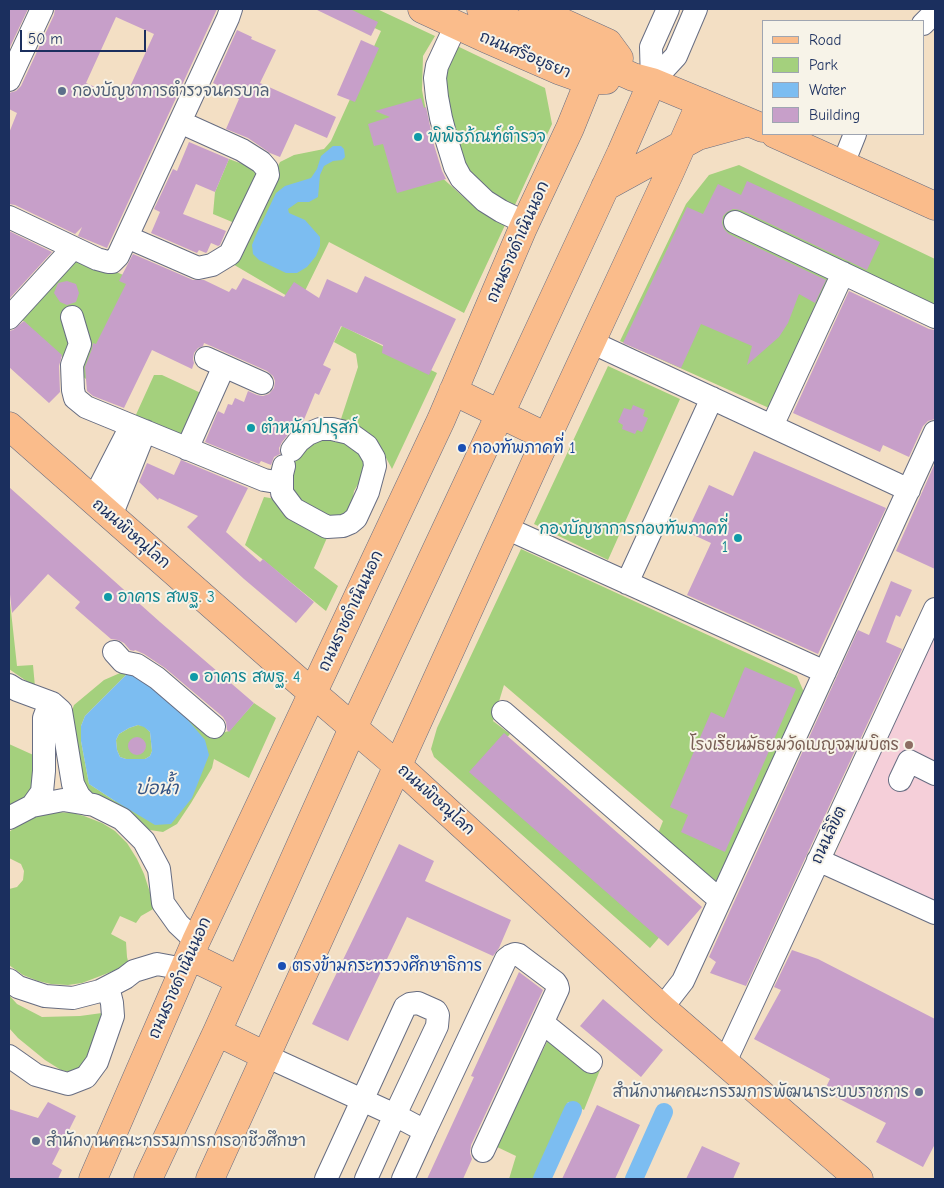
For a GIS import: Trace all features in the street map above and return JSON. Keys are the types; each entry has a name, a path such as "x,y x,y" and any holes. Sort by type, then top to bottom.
{"main road":[{"name":"ถนนศรีอยุธยา","path":"422,9 460,17 558,70 599,62"},
{"name":"ถนนศรีอยุธยา","path":"533,9 599,62 642,80"},
{"name":"ถนนศรีอยุธยา","path":"495,12 599,62 756,125"},
{"name":"ถนนราชดำเนินนอก","path":"93,1179 190,955 441,420 526,223 599,62"},
{"path":"558,70 568,132"},
{"path":"148,1179 217,1032 353,728 605,187 642,80"},
{"path":"210,1179 701,102"},
{"path":"605,187 698,136 756,125"},
{"path":"670,172 702,146 756,125"},
{"path":"777,135 935,206"},
{"path":"453,391 547,437"},
{"name":"ถนนพิษณุโลก","path":"9,426 312,693 398,766 662,1008 859,1179"},
{"path":"190,955 239,980"},
{"path":"217,1032 266,1056"}],"street":[{"path":"9,80 42,9"},
{"path":"9,217 97,259 112,262 118,256 127,237 231,9"},
{"path":"642,80 651,47 668,9"},
{"path":"642,80 676,56 696,9"},
{"path":"924,23 935,12"},
{"path":"460,17 437,66 435,78 436,97 455,167 461,178 486,202 526,223"},
{"path":"127,237 198,268 212,265 230,254 268,175 267,169 261,162 242,150 180,122"},
{"path":"843,164 855,135"},
{"path":"735,222 935,317"},
{"path":"9,318 73,248"},
{"path":"772,426 843,273"},
{"path":"72,317 80,344 72,364 73,390 75,398 86,407 264,480 286,466"},
{"path":"591,342 909,490"},
{"path":"188,449 215,362 262,383"},
{"path":"626,583 712,398"},
{"path":"102,508 138,428"},
{"path":"332,429 348,433 366,446 374,458 375,466 368,492 356,518 343,526 328,527 294,509 282,493 286,466 299,441 308,434 332,429"},
{"path":"662,1008 683,981 935,432"},
{"path":"368,492 399,508"},
{"path":"506,528 825,672"},
{"name":"ถนนลิขิต","path":"725,1062 935,609"},
{"path":"114,652 123,662 137,665 157,678 214,727"},
{"path":"9,684 17,690 52,703 61,710 73,784 79,796 87,804"},
{"path":"32,806 42,792 44,718 52,703"},
{"path":"503,712 720,900"},
{"path":"900,780 909,761 935,774"},
{"path":"9,818 32,806 63,800 94,805 122,819 144,841 159,868 163,904 178,924 190,955 134,971 100,991 73,998 44,996 18,987 9,980"},
{"path":"818,860 935,913"},
{"path":"404,1179 506,959 510,956 518,955 556,982 558,989 483,1151"},
{"path":"9,1056 36,1075 68,1084 86,1078 97,1062 113,1016 108,987"},
{"path":"326,1179 404,1007 418,1002 436,1012 437,1026 366,1179"},
{"path":"543,1023 591,1062"},
{"path":"266,1056 425,1131"}],"shaded area":[{"name":"โรงเรียนมัธยมวัดเบญจมพบิตร","path":"935,628 935,907 832,862"}],"green space":[{"path":"334,9 377,9 435,36 423,56 422,90 438,174 470,203 506,223 464,313 329,242 299,303 231,263 280,162 294,155 324,149 331,141 381,31"},
{"path":"455,45 545,88 552,124 514,207 490,191 461,162 443,101 447,69"},
{"path":"229,159 256,169 258,175 237,224 213,214 215,192"},
{"path":"739,165 935,259 935,308 829,278 769,408 620,341 686,204 709,175"},
{"path":"80,257 133,279 87,380 19,317"},
{"path":"342,326 437,373 392,469 383,452 360,431 341,419 358,367 356,354 334,342"},
{"path":"608,366 680,399 608,560 534,524"},
{"path":"154,375 162,375 203,394 181,439 134,419"},
{"path":"336,435 366,456 360,481 354,491 352,504 346,514 327,519 295,498 288,467 292,469 305,443"},
{"path":"264,497 276,499 329,533 314,568 338,586 326,611 245,545"},
{"path":"521,549 797,676 803,690 802,704 716,883 657,836 663,821 504,685 493,721 510,734 478,772 663,933 650,948 434,757 431,749 437,728"},
{"path":"9,593 17,666 33,665 35,687 9,669"},
{"path":"127,670 136,671 210,736 229,731 254,703 276,718 249,778 214,759 212,768 177,824 163,832 150,830 84,789 70,716 74,705 104,680","holes":["126,675 192,798 115,801 89,784 81,741 81,726 85,716"]},
{"path":"138,725 144,726 150,732 152,751 150,756 145,759 126,759 120,757 116,740 119,734"},
{"path":"9,744 40,758 32,793 9,807"},
{"path":"57,812 84,816 102,823 115,831 127,843 137,859 155,908 141,916 136,923 120,916 111,934 126,942 129,965 82,983 68,985 38,981 23,975 9,965 9,889 17,887 23,880 24,871 21,864 9,858 9,832 23,822 35,817"},
{"path":"9,995 17,1004 42,1017 80,1016 102,1013 105,1025 101,1045 75,1073 61,1070 45,1060 9,1028"},
{"path":"549,1038 600,1070 584,1110 568,1102 535,1179 509,1179 516,1156 495,1146"}],"water":[{"path":"333,146 341,146 344,149 345,157 342,160 333,161 324,166 320,175 318,197 309,202 298,202 288,209 289,213 305,220 320,237 320,246 316,256 307,267 297,273 286,273 259,260 253,254 252,245 276,193 285,186 311,178 317,169 321,156"},
{"name":"บ่อน้ำ","path":"126,675 137,675 187,719 205,740 209,755 192,798 171,824 155,825 89,784 81,741 81,726 85,716","holes":["138,725 150,732 152,751 150,756 145,759 126,759 120,757 116,740 119,734"]}],"building":[{"path":"9,9 28,9 9,49"},
{"name":"กองบัญชาการตำรวจนครบาล","path":"55,9 217,9 107,248 78,236 82,227 75,234 15,205 9,204 9,133 17,113 9,109 9,93 16,91 21,86 54,15","holes":["116,17 154,34 124,100 86,83"]},
{"path":"315,9 350,9 378,22 371,36"},
{"path":"237,30 252,37 251,39 276,50 260,83 336,117 327,138 295,124 280,157 270,153 248,138 226,129 239,99 235,97 237,94 213,83"},
{"path":"361,40 379,48 355,102 337,95"},
{"path":"421,98 424,108 426,107 434,145 446,179 397,193 383,144 374,146 368,124 390,117 375,111"},
{"path":"189,142 229,159 215,192 196,184 183,214 226,231 220,245 211,243 206,253 199,250 197,253 151,233 160,212 154,209 173,169 177,171"},
{"path":"747,181 880,242 867,270 741,210 733,209 723,216 722,223 724,229 729,234 826,280 815,303 799,294 788,323 779,337 747,365 752,346 701,324 681,368 623,343 687,207 703,214 718,184 741,195"},
{"path":"9,231 52,252 9,299"},
{"path":"133,254 193,280 204,280 229,292 232,288 236,290 243,278 284,297 294,282 319,298 327,279 357,293 365,276 456,319 429,375 382,353 383,345 341,326 323,365 331,369 319,395 315,393 303,422 291,431 282,442 279,448 280,454 274,457 271,465 261,461 259,464 205,442 218,411 224,414 228,404 232,405 235,398 244,402 248,391 263,396 269,394 274,388 275,381 273,376 267,371 204,343 194,353 192,369 152,350 124,408 93,396 87,391 85,367 93,343 96,344 126,284 119,281"},
{"path":"67,281 76,284 79,293 76,302 67,305 60,302 54,293 58,283"},
{"path":"849,291 929,329 935,330 935,419 928,421 923,426 909,457 883,445 880,452 793,413"},
{"path":"24,321 62,355 59,366 60,392 49,403 9,367 9,331"},
{"path":"633,405 645,410 643,416 648,418 642,432 637,430 635,434 622,429 623,425 618,422 624,408 631,410"},
{"path":"754,451 886,508 818,654 687,595 711,543 687,532 709,485 733,496"},
{"path":"181,460 248,488 226,532 260,562 263,559 314,602 296,623 187,527 198,516 159,498 158,500 139,482 147,463 174,475"},
{"path":"935,463 935,569 896,551"},
{"path":"9,487 254,703 229,732 223,717 165,668 144,654 130,650 124,643 111,639 75,608 80,602 48,574 12,613 9,585"},
{"path":"891,581 912,590 900,617 896,615 886,642 902,649 746,986 710,973 716,962 709,957 858,630 869,635"},
{"path":"745,667 796,689 725,852 681,832 688,815 670,807 711,712 724,718"},
{"path":"504,733 702,907 668,946 469,772"},
{"path":"137,737 143,740 146,746 143,752 137,755 131,752 128,746 131,740"},
{"path":"399,844 434,861 425,881 511,920 499,948 493,956 407,917 348,1041 312,1024"},
{"path":"792,950 818,959 935,1019 935,1144 923,1167 876,1142 886,1123 824,1091 830,1079 754,1039 781,990 774,987"},
{"path":"519,972 543,990 471,1145 470,1153 472,1159 463,1179 427,1179 474,1077 471,1076"},
{"path":"603,999 663,1050 641,1077 580,1026"},
{"name":"สำนักงานคณะกรรมการการอาชีวศึกษา","path":"48,1102 76,1116 52,1164 62,1170 58,1179 9,1179 9,1109 38,1118"},
{"path":"597,1105 640,1125 615,1179 562,1179"},
{"path":"702,1146 740,1163 733,1179 686,1179"}],"waterway":[{"path":"542,1179 573,1110"},
{"path":"634,1179 664,1112"}],"place":[{"name":"กองบัญชาการตำรวจนครบาล","path":"62,91"},
{"name":"พิพิธภ้ณฑ์ตำรวจ","path":"418,137"},
{"name":"ตำหนักปารุสก์","path":"251,428"},
{"name":"กองทัพภาคที่ 1","path":"462,448"},
{"name":"กองบัญชาการกองทัพภาคที่ 1","path":"738,538"},
{"name":"อาคาร สพฐ. 3","path":"108,597"},
{"name":"อาคาร สพฐ. 4","path":"194,677"},
{"name":"โรงเรียนมัธยมวัดเบญจมพบิตร","path":"909,745"},
{"name":"ตรงข้ามกระทรวงศึกษาธิการ","path":"282,966"},
{"name":"สำนักงานคณะกรรมการพัฒนาระบบราชการ","path":"919,1092"},
{"name":"สำนักงานคณะกรรมการการอาชีวศึกษา","path":"36,1141"}]}
